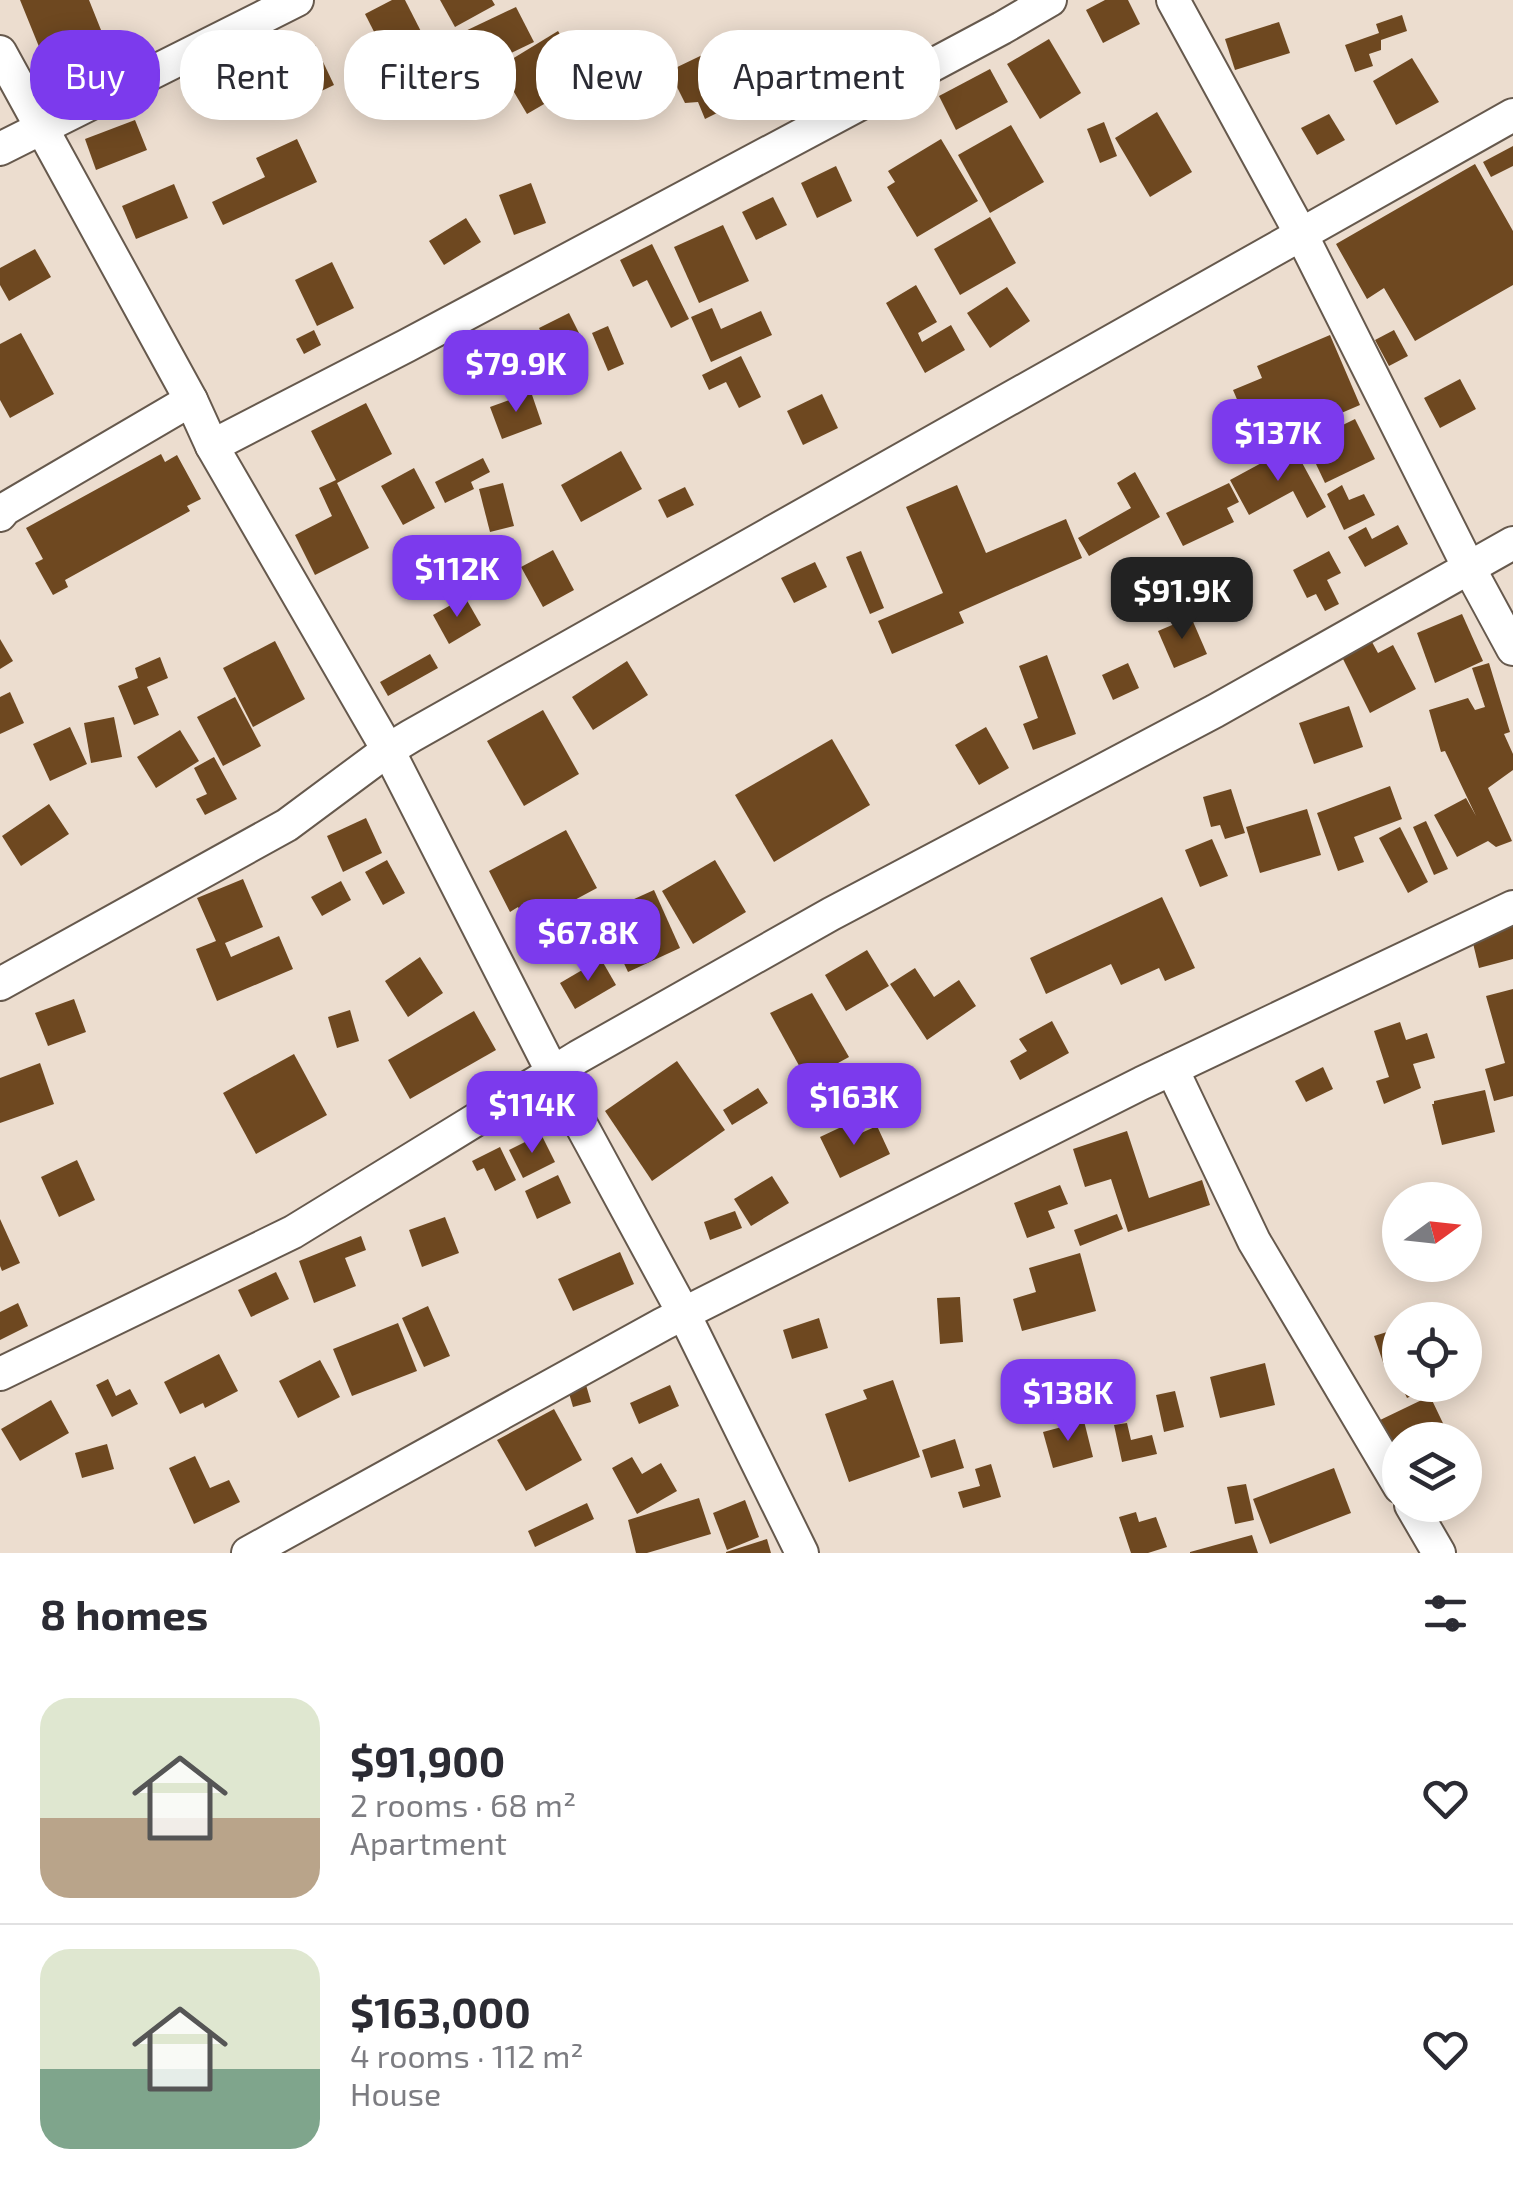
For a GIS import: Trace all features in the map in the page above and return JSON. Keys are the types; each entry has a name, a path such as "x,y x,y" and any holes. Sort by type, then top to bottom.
{"street":[{"path":"0,149 298,0"},
{"path":"212,446 1050,0"},
{"path":"1173,0 1301,234 1513,649"},
{"path":"0,52 191,400 212,446 388,750 552,1073 684,1314 802,1553"},
{"path":"0,984 287,825 388,750 1513,115"},
{"path":"0,515 191,400"},
{"path":"0,1374 293,1232 552,1073 831,914 1215,711 1513,543"},
{"path":"248,1553 684,1314 1172,1069 1513,907"},
{"path":"1172,1069 1254,1241 1382,1457"},
{"path":"1421,1522 1439,1553"}],"building":[{"path":"20,0 89,0 101,30 32,30"},
{"path":"392,0 405,0 420,30 373,30 365,14"},
{"path":"440,0 492,0 495,5 455,27"},
{"path":"1105,0 1128,0 1140,24 1103,43 1086,10"},
{"path":"516,7 534,42 516,51 516,30 467,30"},
{"path":"1402,15 1407,31 1381,40 1381,50 1369,54 1373,66 1355,72 1345,45 1379,33 1376,24"},
{"path":"1279,22 1290,53 1235,70 1225,39"},
{"path":"1049,39 1081,93 1040,119 1007,64"},
{"path":"536,44 536,109 527,114 516,96 516,57"},
{"path":"698,57 698,102 685,103 678,89 678,67"},
{"path":"1412,58 1439,102 1396,125 1373,81"},
{"path":"324,64 334,85 324,90"},
{"path":"990,69 1008,102 956,130 940,95"},
{"path":"1157,112 1192,172 1150,197 1115,138"},
{"path":"1329,114 1345,140 1317,155 1301,128"},
{"path":"135,120 147,150 96,170 85,139"},
{"path":"1104,122 1117,156 1100,163 1087,129"},
{"path":"1011,125 1044,182 990,213 958,155"},
{"path":"297,139 317,182 223,225 212,202 265,177 256,158"},
{"path":"941,139 978,201 917,237 887,187 895,182 888,171"},
{"path":"1513,146 1513,166 1491,177 1483,162"},
{"path":"1475,164 1513,231 1513,285 1415,341 1384,288 1367,299 1336,244"},
{"path":"836,166 852,201 817,218 801,183"},
{"path":"531,183 546,223 514,235 499,195"},
{"path":"174,184 188,218 136,239 122,206"},
{"path":"773,197 787,225 756,240 742,212"},
{"path":"990,217 1016,263 960,295 934,249"},
{"path":"466,218 481,242 444,265 429,241"},
{"path":"723,225 749,281 699,303 674,247"},
{"path":"652,244 689,319 671,328 647,280 633,287 620,260"},
{"path":"35,249 51,277 9,301 0,285 0,268"},
{"path":"332,262 354,308 317,326 295,280"},
{"path":"916,285 937,322 918,333 922,342 951,325 965,350 925,373 886,303"},
{"path":"1007,287 1030,321 990,348 967,313"},
{"path":"712,308 721,329 761,311 772,335 711,362 691,317"},
{"path":"569,313 588,351 573,359 569,350 553,357 539,328"},
{"path":"608,326 624,364 608,371 592,333"},
{"path":"314,330 321,345 304,354 296,339"},
{"path":"1394,330 1408,356 1389,366 1375,340"},
{"path":"21,333 54,394 10,418 0,400 0,344"},
{"path":"1330,335 1360,405 1290,435 1283,418 1251,432 1233,390 1262,378 1257,366"},
{"path":"741,356 761,397 739,408 726,382 709,390 702,375"},
{"path":"1460,379 1476,409 1440,428 1424,398"},
{"path":"531,392 542,424 502,439 490,407"},
{"path":"822,394 838,428 803,445 787,411"},
{"path":"366,403 392,454 337,483 369,548 315,575 295,535 332,516 319,488 336,480 311,431"},
{"path":"1355,419 1375,459 1325,483 1306,443"},
{"path":"1293,446 1326,507 1307,518 1293,491 1249,515 1230,480"},
{"path":"621,451 642,489 581,522 561,485"},
{"path":"161,454 165,462 177,455 201,499 187,506 190,511 65,580 68,587 53,595 35,563 43,559 26,528"},
{"path":"483,458 490,472 471,482 474,489 445,503 435,482"},
{"path":"414,468 435,508 403,525 381,486"},
{"path":"1135,472 1160,517 1089,556 1078,538 1131,508 1117,483"},
{"path":"503,483 514,526 490,532 479,489"},
{"path":"1229,483 1239,502 1227,508 1234,522 1183,546 1166,513"},
{"path":"957,485 986,553 1066,519 1082,558 959,612 964,623 892,654 878,621 943,593 906,507"},
{"path":"1342,485 1349,500 1364,494 1375,515 1344,530 1327,494"},
{"path":"685,487 694,505 667,518 658,500"},
{"path":"1398,525 1408,544 1365,567 1348,537 1366,527 1372,539"},
{"path":"553,550 574,590 543,607 521,567"},
{"path":"861,551 884,608 870,614 846,557"},
{"path":"1329,551 1341,573 1327,580 1339,604 1325,611 1316,594 1307,598 1293,570"},
{"path":"815,562 827,587 794,603 781,578"},
{"path":"465,597 481,625 449,644 433,615"},
{"path":"1462,614 1483,661 1435,683 1417,633"},
{"path":"1191,617 1207,654 1174,668 1158,631"},
{"path":"0,639 13,661 0,669"},
{"path":"275,641 305,699 253,727 223,668"},
{"path":"1372,642 1378,653 1393,645 1416,689 1370,713 1342,657"},
{"path":"430,654 438,668 388,696 380,682"},
{"path":"1047,655 1076,734 1033,750 1023,724 1038,718 1019,666"},
{"path":"160,657 168,678 147,687 159,715 134,725 118,686 138,678 135,668"},
{"path":"627,661 648,695 593,730 572,697"},
{"path":"1128,663 1139,688 1113,700 1102,675"},
{"path":"1489,663 1510,732 1504,734 1513,754 1513,770 1488,788 1512,841 1496,847 1488,841 1457,857 1434,815 1466,798 1476,816 1445,751 1441,752 1429,710 1468,698 1475,710 1485,707 1472,668"},
{"path":"10,692 24,723 0,734 0,697"},
{"path":"235,697 261,746 223,766 197,717"},
{"path":"1349,706 1363,747 1314,764 1299,723"},
{"path":"543,710 579,774 524,806 487,741"},
{"path":"114,717 122,757 91,763 84,723"},
{"path":"70,727 87,764 50,781 33,744"},
{"path":"986,727 1009,768 979,785 955,745"},
{"path":"180,730 199,761 156,788 137,757"},
{"path":"832,739 870,805 774,862 735,795"},
{"path":"214,757 237,799 205,815 196,799 207,794 194,768"},
{"path":"1390,786 1402,819 1354,837 1364,862 1338,871 1317,813"},
{"path":"1231,789 1245,833 1225,839 1220,825 1211,827 1203,797"},
{"path":"49,804 69,834 21,866 2,836"},
{"path":"1307,809 1321,855 1260,873 1246,827"},
{"path":"366,818 382,853 343,872 327,836"},
{"path":"1426,821 1448,869 1434,875 1413,827"},
{"path":"1400,827 1428,882 1408,893 1379,838"},
{"path":"566,830 597,888 528,925 518,907 510,912 489,871"},
{"path":"1212,839 1228,876 1200,887 1185,850"},
{"path":"387,860 405,893 383,905 365,872"},
{"path":"715,860 746,912 693,944 662,891"},
{"path":"243,879 263,927 225,943 231,957 279,936 293,969 217,1001 196,949 216,941 197,898"},
{"path":"341,881 351,900 322,916 311,897"},
{"path":"654,890 680,948 628,972 601,914"},
{"path":"1162,897 1195,968 1165,981 1159,968 1121,985 1111,964 1046,994 1030,958"},
{"path":"1513,925 1513,959 1479,968 1471,935"},
{"path":"867,950 889,986 846,1011 825,975"},
{"path":"420,957 443,993 408,1017 385,981"},
{"path":"601,959 616,985 575,1009 560,983"},
{"path":"915,968 934,997 959,980 976,1006 927,1040 890,984"},
{"path":"1513,989 1513,1096 1494,1101 1485,1069 1505,1063 1486,996"},
{"path":"812,993 849,1057 807,1080 770,1013"},
{"path":"74,999 86,1032 48,1046 35,1013"},
{"path":"350,1010 359,1041 337,1048 328,1017"},
{"path":"474,1011 496,1050 410,1099 388,1060"},
{"path":"1052,1021 1069,1053 1020,1080 1010,1061 1027,1051 1019,1039"},
{"path":"1400,1022 1406,1040 1427,1033 1435,1058 1413,1064 1421,1088 1384,1104 1376,1081 1389,1077 1374,1031"},
{"path":"294,1054 327,1115 256,1154 223,1093"},
{"path":"677,1061 725,1130 652,1181 605,1111"},
{"path":"40,1063 54,1104 0,1123 0,1078"},
{"path":"1323,1067 1333,1089 1306,1102 1295,1081"},
{"path":"758,1088 768,1103 732,1125 723,1110"},
{"path":"1485,1090 1495,1132 1442,1145 1434,1101"},
{"path":"854,1121 861,1133 877,1126 890,1154 840,1178 820,1137"},
{"path":"1127,1131 1149,1198 1202,1180 1210,1205 1128,1232 1111,1179 1085,1187 1073,1149"},
{"path":"541,1134 555,1162 523,1178 509,1150"},
{"path":"500,1147 516,1180 495,1191 484,1168 477,1171 472,1161"},
{"path":"77,1160 95,1200 59,1217 41,1177"},
{"path":"558,1175 571,1203 537,1219 525,1191"},
{"path":"772,1176 789,1203 751,1226 734,1199"},
{"path":"1060,1185 1068,1204 1048,1211 1055,1228 1027,1238 1014,1203"},
{"path":"735,1211 742,1228 710,1240 704,1222"},
{"path":"1117,1214 1123,1229 1080,1246 1074,1230"},
{"path":"445,1217 459,1253 422,1267 409,1230"},
{"path":"0,1219 20,1263 2,1271 0,1266"},
{"path":"361,1236 366,1250 345,1258 356,1286 314,1303 299,1261"},
{"path":"620,1252 634,1284 573,1311 558,1279"},
{"path":"1080,1253 1096,1311 1022,1331 1013,1299 1036,1292 1029,1268"},
{"path":"276,1272 289,1299 251,1317 238,1290"},
{"path":"960,1297 963,1342 940,1344 937,1298"},
{"path":"18,1303 28,1326 0,1340 0,1312"},
{"path":"428,1306 450,1356 424,1367 402,1318"},
{"path":"819,1318 828,1348 792,1359 783,1330"},
{"path":"398,1323 417,1371 352,1396 333,1349"},
{"path":"1382,1334 1382,1359 1374,1336"},
{"path":"219,1354 238,1391 205,1408 203,1403 180,1414 164,1382"},
{"path":"320,1360 340,1397 298,1418 279,1381"},
{"path":"1265,1363 1275,1405 1220,1418 1210,1377"},
{"path":"584,1378 591,1402 573,1407 566,1383"},
{"path":"108,1379 116,1396 130,1389 138,1404 112,1417 96,1385"},
{"path":"893,1380 920,1457 849,1482 825,1414 867,1399 863,1390"},
{"path":"670,1385 679,1406 639,1424 630,1403"},
{"path":"1175,1391 1184,1427 1164,1432 1156,1395"},
{"path":"51,1400 69,1433 20,1461 1,1429"},
{"path":"1418,1402 1433,1402 1442,1422 1382,1422 1382,1428 1378,1421"},
{"path":"554,1409 582,1460 526,1491 497,1440"},
{"path":"1084,1421 1093,1457 1053,1468 1043,1432"},
{"path":"1127,1423 1131,1440 1152,1435 1157,1454 1122,1462 1114,1425"},
{"path":"955,1439 964,1468 931,1478 922,1450"},
{"path":"107,1444 114,1469 82,1478 75,1453"},
{"path":"195,1456 210,1488 229,1480 240,1502 194,1524 169,1468"},
{"path":"632,1457 642,1474 661,1463 677,1491 637,1514 612,1468"},
{"path":"991,1464 1001,1497 963,1508 958,1492 980,1486 975,1469"},
{"path":"1334,1468 1351,1513 1270,1544 1253,1499"},
{"path":"1246,1484 1254,1520 1235,1524 1227,1487"},
{"path":"699,1498 711,1534 636,1553 628,1520"},
{"path":"745,1500 759,1537 727,1550 713,1513"},
{"path":"587,1503 594,1519 535,1547 528,1531"},
{"path":"1136,1512 1139,1522 1156,1517 1167,1547 1131,1553 1119,1517"},
{"path":"1252,1535 1258,1553 1190,1553 1190,1552"},
{"path":"767,1539 771,1553 726,1553 726,1552"}]}
